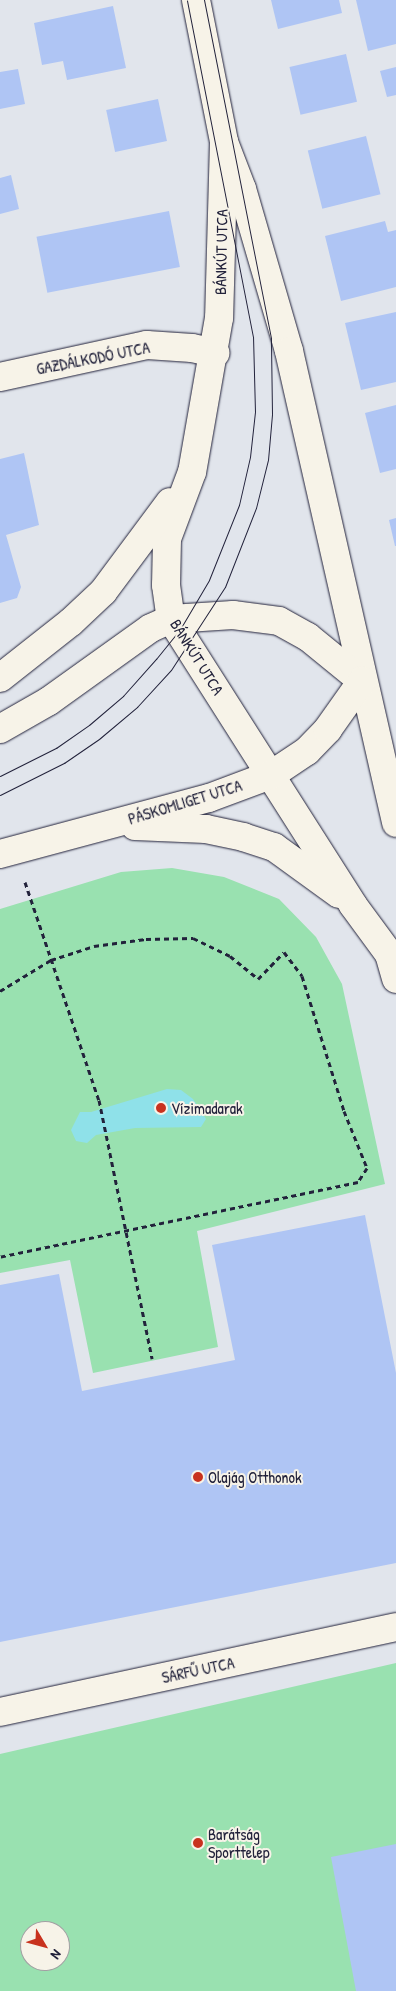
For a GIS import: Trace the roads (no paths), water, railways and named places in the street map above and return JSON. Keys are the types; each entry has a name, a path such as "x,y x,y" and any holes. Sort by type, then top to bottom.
{"street":[{"name":"BÁNKÚT UTCA","path":"196,0 224,142 242,189 289,351 362,681 396,823"},
{"name":"BÁNKÚT UTCA","path":"224,142 222,283 215,353 192,472 167,540 166,585 171,619 353,906 389,954 396,979"},
{"name":"GAZDÁLKODÓ UTCA","path":"0,376 147,345 192,348 215,353"},
{"path":"0,678 71,622 103,592 192,472"},
{"path":"0,729 50,702 151,628 171,619 233,615 279,621 308,637 362,681"},
{"name":"PÁSKOMLIGET UTCA","path":"0,854 209,798 271,775 312,745 347,705 362,681"},
{"path":"106,825 206,829 243,837 274,847 353,906"},
{"name":"SÁRFŰ UTCA","path":"0,1712 396,1627"}],"water":[{"path":"167,1089 181,1090 193,1099 206,1119 201,1127 135,1128 96,1135 87,1143 76,1141 71,1130 80,1112 91,1112"}],"tram line":[{"path":"0,776 56,748 89,725 123,696 156,659 179,631 209,580 239,505 250,457 255,412 253,337 187,0"},
{"path":"0,795 64,763 99,739 137,707 171,670 225,587 256,508 268,460 272,414 271,338 204,0"}],"place":[{"name":"Vízimadarak","path":"161,1108"},
{"name":"Olajág Otthonok","path":"198,1477"},
{"name":"Barátság Sporttelep","path":"198,1843"}]}
